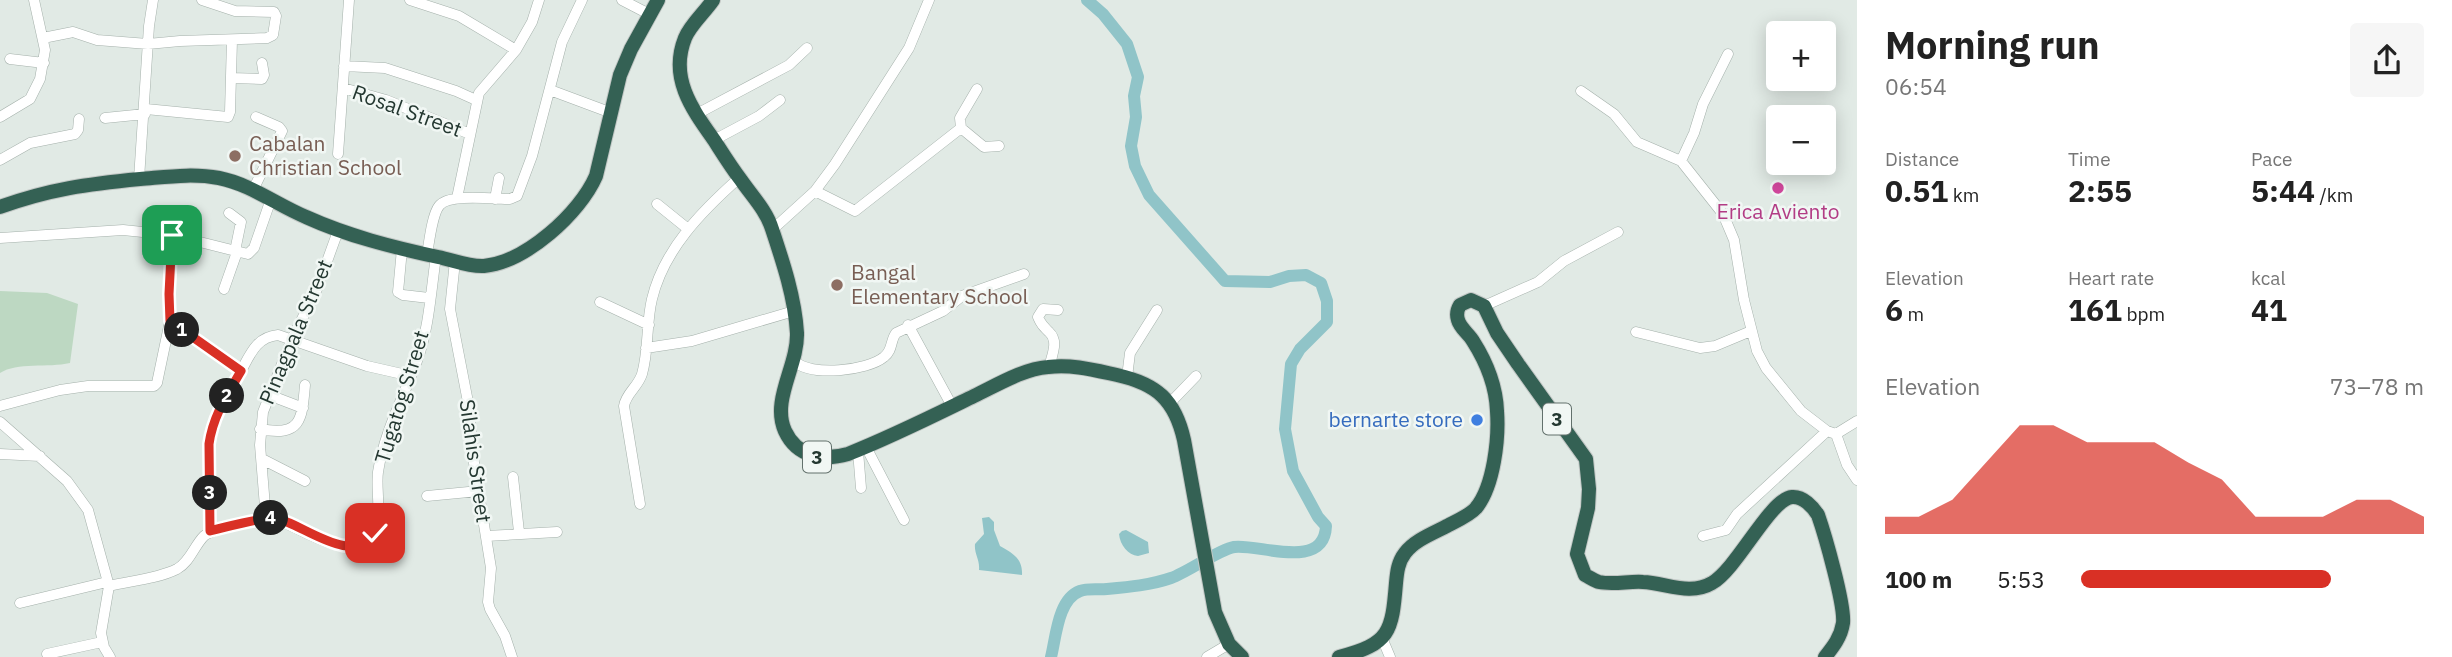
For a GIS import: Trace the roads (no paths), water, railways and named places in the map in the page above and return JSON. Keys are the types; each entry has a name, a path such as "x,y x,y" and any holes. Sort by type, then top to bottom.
{"highway":[{"path":"0,207 61,188 180,175 206,176 221,178 253,190 338,231 477,266 496,264 534,244 564,222 579,206 596,176 620,75 658,0"},
{"name":"3","path":"713,0 685,36 681,83 695,115 762,208 785,271 797,334 794,361 780,408 783,427 792,442 804,452 820,458 842,456 1013,378 1049,367 1082,367 1127,377 1154,389 1170,403"},
{"path":"1339,657 1358,652 1382,638 1390,628 1397,569 1406,551 1474,511 1487,488 1496,438 1496,389 1489,369 1472,340 1458,323 1456,313 1460,305 1471,300 1484,306"},
{"name":"3","path":"1484,306 1511,354 1586,459 1589,498 1577,554 1585,575 1598,582 1641,581 1695,589 1710,584 1724,575 1783,500 1798,498 1813,507 1818,515 1843,612 1840,633 1835,645 1825,657"},
{"path":"1170,403 1181,426 1215,612 1229,644 1242,657"}],"street":[{"path":"0,117 30,99 40,79 45,50 34,0"},
{"path":"139,179 153,0"},
{"path":"43,38 73,32 97,40 148,44 271,37 276,13 235,11 202,0"},
{"path":"338,154 349,0"},
{"path":"410,0 459,16 516,50"},
{"path":"538,1 532,22 516,50 483,87 476,100 457,198 514,199 517,196 532,156 562,42 582,0"},
{"path":"622,0 649,14"},
{"path":"772,230 815,191 835,164 909,48 929,0"},
{"path":"105,118 145,112 225,118 230,112 232,40"},
{"path":"695,115 789,65 807,48"},
{"path":"1681,161 1703,104 1728,54"},
{"path":"10,59 44,64"},
{"path":"231,78 262,79 262,63"},
{"path":"344,66 385,68 476,100"},
{"name":"Rosal Street","path":"343,88 386,100 470,134"},
{"path":"977,89 960,118 961,128 984,146 999,146"},
{"path":"550,90 610,112"},
{"path":"1581,90 1614,114 1637,142 1681,161 1729,224 1757,351 1766,368 1801,411 1832,432 1857,480"},
{"path":"714,140 759,116 780,100"},
{"path":"253,190 282,131 256,117"},
{"path":"0,160 30,143 75,134 79,119"},
{"path":"815,191 855,211 961,128"},
{"path":"495,199 499,178"},
{"path":"640,505 624,406 641,376 652,300 658,281 688,229 708,206 739,178"},
{"name":"Tugatog Street","path":"210,531 276,519 346,546 361,544 372,538 377,526 376,488 381,459 420,351 429,298 437,210 443,202 457,198"},
{"path":"0,238 123,230 172,235 236,251 252,252 271,200"},
{"path":"657,204 688,229"},
{"path":"224,289 236,251 241,222 229,213"},
{"name":"Pinagpala Street","path":"266,519 260,429 262,412 291,341 317,289 338,231"},
{"path":"1484,306 1528,287 1564,261 1618,232"},
{"path":"0,406 78,387 154,386 157,383 170,321 172,235"},
{"path":"402,248 398,292 429,298"},
{"name":"Silahis Street","path":"455,261 450,309 468,402 491,568 489,610 505,636 512,657"},
{"path":"794,361 805,368 825,371 863,366 882,359 892,345 893,335 908,325 943,311 962,296 1024,274"},
{"path":"600,302 649,325"},
{"path":"1049,367 1055,340 1038,317 1042,309 1058,310"},
{"path":"1127,377 1130,353 1157,310"},
{"path":"646,348 692,341 794,311"},
{"path":"170,321 241,371"},
{"path":"908,325 952,407"},
{"path":"1636,332 1700,348 1715,346 1751,331"},
{"path":"20,603 173,571 181,567 210,531 209,444 214,420 260,341 268,336 278,335 367,366 411,376"},
{"path":"1170,403 1196,376"},
{"path":"260,429 278,432 291,429 300,419 305,385"},
{"path":"269,395 303,408"},
{"path":"1703,536 1726,530 1737,514 1832,432 1857,421"},
{"path":"0,422 67,481 83,500 108,584 102,642 110,657"},
{"path":"861,488 862,449"},
{"path":"862,449 904,520"},
{"path":"0,454 40,456"},
{"path":"262,459 305,481"},
{"path":"513,477 519,532"},
{"path":"427,496 479,491"},
{"path":"486,536 519,532 557,532"},
{"path":"1382,638 1390,657"},
{"path":"47,654 102,642"},
{"path":"1215,656 1229,644"}],"water":[{"path":"989,517 994,522 1000,546 1019,560 1022,575 979,570 975,544 984,534 982,518"},
{"path":"1126,530 1148,542 1149,553 1138,556 1125,549 1119,534"}],"waterway":[{"path":"1051,657 1062,610 1073,595 1080,591 1163,580 1234,547 1302,552 1314,548 1322,540 1326,526 1318,517 1293,471 1285,429 1291,364 1300,349 1327,322 1327,301 1321,283 1306,275 1289,276 1270,282 1225,281 1149,195 1135,166 1131,146 1138,77 1127,44 1103,14 1087,0"}],"place":[{"name":"Cabalan Christian School","path":"235,156"},
{"name":"Erica Aviento","path":"1778,188"},
{"name":"Bangal Elementary School","path":"837,285"},
{"name":"bernarte store","path":"1477,420"}]}
